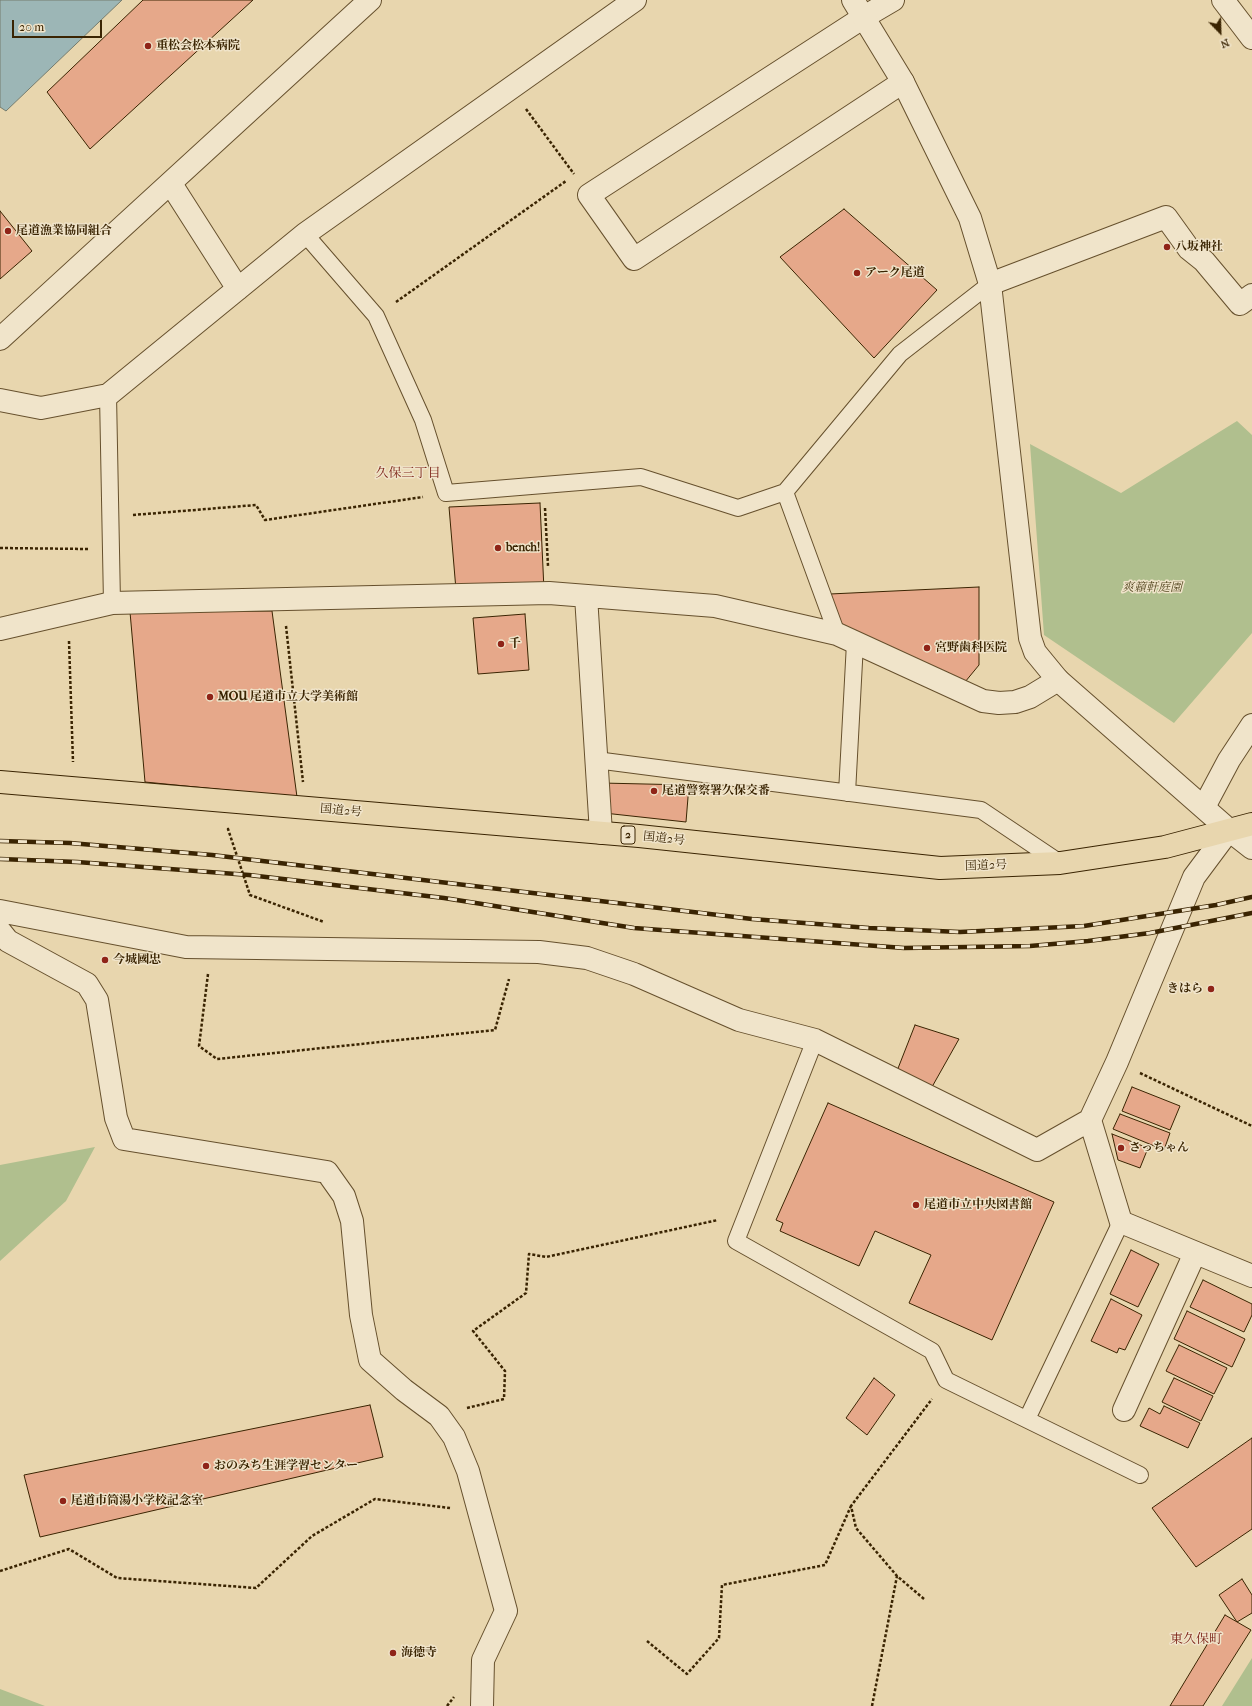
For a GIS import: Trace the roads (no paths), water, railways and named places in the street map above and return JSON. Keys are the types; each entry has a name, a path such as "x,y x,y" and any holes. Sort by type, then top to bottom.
{"highway":[{"name":"国道2号","path":"0,782 601,833 940,868 1060,863 1165,847 1252,824"}],"street":[{"path":"0,339 171,184 370,0"},
{"path":"0,400 41,408 108,395 305,234 634,0"},
{"path":"893,0 858,8 589,195 634,259 904,82"},
{"path":"1223,0 1252,38"},
{"path":"858,8 904,82 970,218 990,284 1030,638 1035,652 1058,680 1229,830 1252,848"},
{"path":"171,184 238,289"},
{"path":"990,284 1166,217 1189,249 1204,261 1240,304 1252,295"},
{"path":"0,629 112,603 549,593 715,606 846,638 983,701 999,703 1015,702 1030,697 1058,680"},
{"path":"586,596 601,833"},
{"path":"1204,807 1229,760 1252,725"},
{"path":"0,911 186,947 517,952 562,954 587,958 634,974 739,1020 815,1040 1037,1150 1090,1120 1118,1062 1194,877 1229,830"},
{"path":"0,931 8,942 87,984 98,1000 116,1118 124,1140 327,1172 344,1196 352,1221 361,1314 370,1360 404,1390 439,1416 454,1437 468,1471 506,1611 482,1660 482,1706"},
{"path":"1090,1120 1121,1222 1252,1276"},
{"path":"1124,1410 1195,1253"}],"lane":[{"path":"305,234 376,316 423,420 446,493 641,477 738,508 785,492 900,354 990,284"},
{"path":"108,395 112,603"},
{"path":"785,492 846,638 847,793"},
{"path":"596,760 981,810 1060,863"},
{"path":"815,1040 736,1241 932,1351 946,1380 1140,1475"},
{"path":"1027,1419 1121,1222"}],"water":[{"path":"0,0 122,0 6,111 0,107"}],"railway":[{"path":"0,841 70,843 212,855 752,919 869,928 960,932 1084,926 1216,905 1252,897"},
{"path":"0,859 77,862 249,875 444,898 634,928 904,948 1030,946 1088,941 1150,933 1252,913"}],"place":[{"name":"重松会松本病院","path":"148,46"},
{"name":"尾道漁業協同組合","path":"8,231"},
{"name":"八坂神社","path":"1167,247"},
{"name":"アーク尾道","path":"857,273"},
{"name":"bench!","path":"498,548"},
{"name":"千","path":"501,644"},
{"name":"宮野歯科医院","path":"927,648"},
{"name":"MOU 尾道市立大学美術館","path":"210,697"},
{"name":"尾道警察署久保交番","path":"654,791"},
{"name":"今城國忠","path":"105,960"},
{"name":"きはら","path":"1211,989"},
{"name":"さっちゃん","path":"1121,1148"},
{"name":"尾道市立中央図書館","path":"916,1205"},
{"name":"おのみち生涯学習センター","path":"206,1466"},
{"name":"尾道市筒湯小学校記念室","path":"63,1501"},
{"name":"海徳寺","path":"393,1653"}],"district":[{"name":"久保三丁目","path":"408,474"},
{"name":"東久保町","path":"1196,1640"}],"park label":[{"name":"爽籟軒庭園","path":"1152,588"}]}
